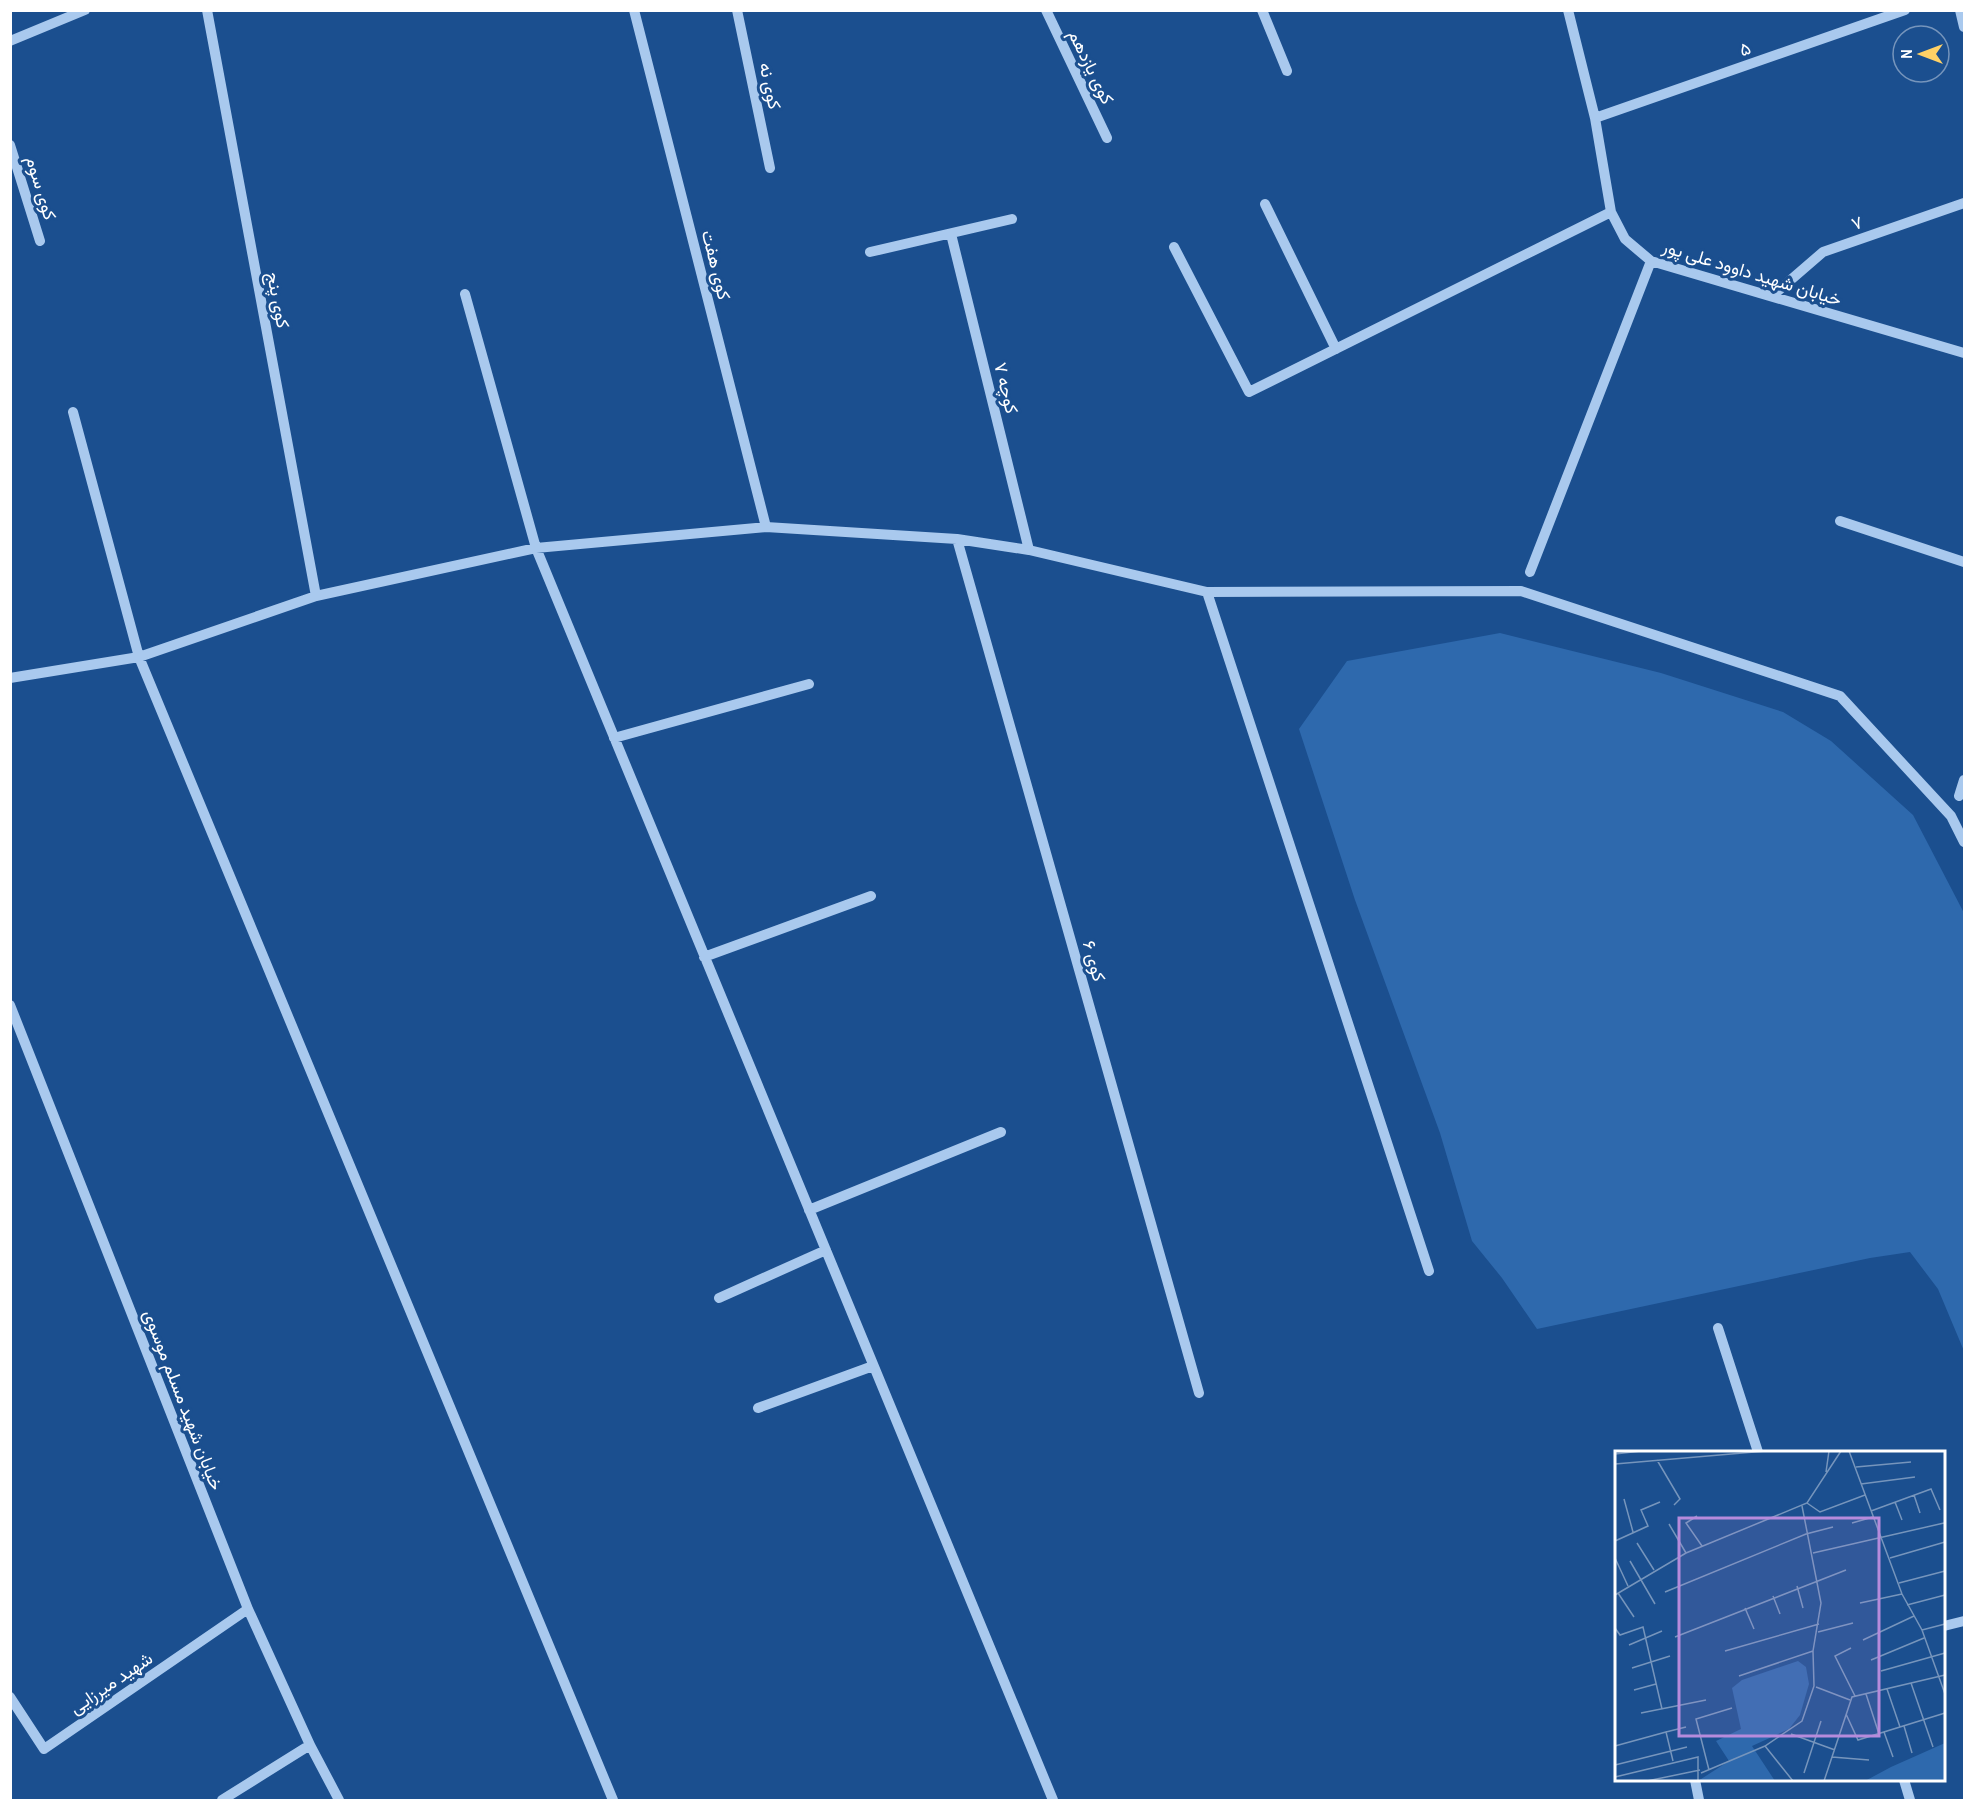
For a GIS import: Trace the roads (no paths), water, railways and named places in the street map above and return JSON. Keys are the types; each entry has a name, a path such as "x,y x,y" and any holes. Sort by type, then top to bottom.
{"street":[{"path":"10,41 85,10"},
{"name":"کوی پنج","path":"207,10 316,596"},
{"name":"کوی هفت","path":"634,10 766,527"},
{"name":"کوی نه","path":"737,10 770,168"},
{"name":"کوی یازدهم","path":"1046,10 1107,138"},
{"path":"1262,10 1287,71"},
{"name":"خیابان شهید داوود علی پور","path":"1568,10 1595,118 1611,212 1625,239 1651,261 1965,353"},
{"name":"۵","path":"1595,118 1905,10"},
{"path":"1960,10 1965,27"},
{"name":"کوی سوم","path":"10,145 40,241"},
{"name":"۷","path":"1772,296 1823,252 1965,203"},
{"path":"1265,204 1336,349"},
{"path":"1173,247 1249,392 1611,212"},
{"path":"870,252 1012,219"},
{"name":"کوچه ۷","path":"951,234 1029,550"},
{"path":"1530,572 1651,261"},
{"path":"465,294 536,548 1050,1800"},
{"path":"74,412 139,657 613,1800"},
{"path":"1840,520 1965,562"},
{"path":"10,678 139,657 316,596 536,548 766,527 957,539 1029,550 1208,592 1521,591 1840,696 1951,816 1965,842"},
{"name":"کوی ۶","path":"957,539 1199,1393"},
{"path":"1208,592 1429,1271"},
{"path":"615,738 809,684"},
{"path":"1959,796 1965,780"},
{"path":"704,957 871,896"},
{"name":"خیابان شهید مسلم موسوی","path":"10,1005 248,1609 310,1745 339,1800"},
{"path":"809,1210 1001,1132"},
{"path":"719,1298 826,1250"},
{"path":"1718,1328 1758,1451"},
{"path":"758,1408 873,1366"},
{"name":"شهید میرزایی","path":"10,1697 44,1749 248,1609"},
{"path":"1945,1626 1965,1621"},
{"path":"222,1800 310,1745"},
{"path":"1695,1781 1699,1800"},
{"path":"1905,1781 1910,1800"}]}
